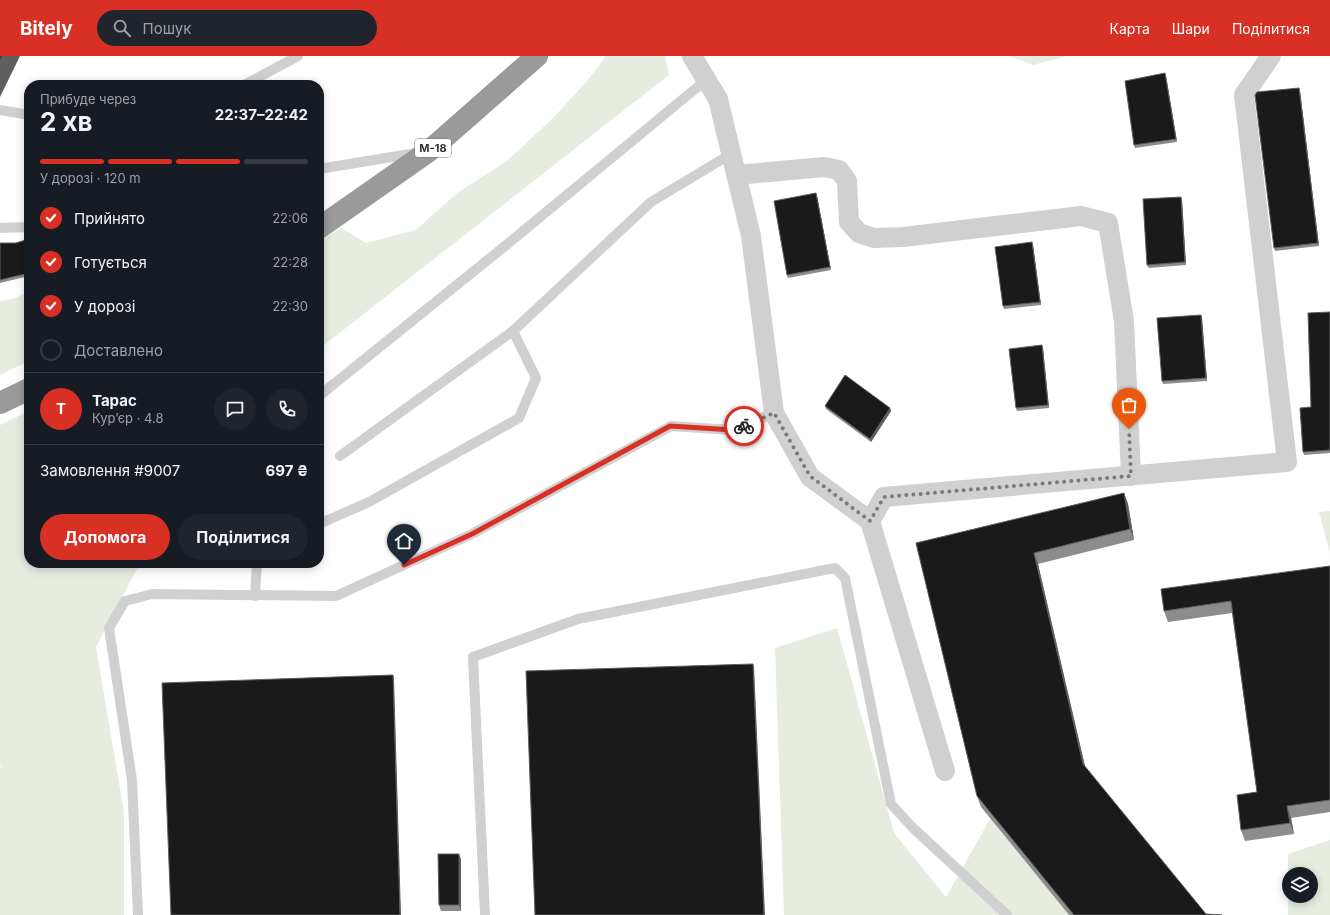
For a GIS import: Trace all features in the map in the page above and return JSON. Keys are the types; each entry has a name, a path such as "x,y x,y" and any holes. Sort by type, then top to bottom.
{"highway":[{"name":"М-18","path":"324,224 429,151 537,56"},
{"path":"0,403 24,391"}],"street":[{"path":"692,56 718,99 751,236 774,413 810,476 870,521 945,772"},
{"path":"870,521 884,497 1287,462 1244,95 1271,56"},
{"path":"736,175 824,166 839,170 847,181 849,222 859,233 874,238 903,237 1081,216 1108,223 1124,321 1131,476"}],"lane":[{"path":"253,80 298,56"},
{"path":"324,392 505,246 706,80"},
{"path":"0,110 24,114"},
{"path":"324,168 429,151"},
{"path":"340,456 513,331 651,202 731,154"},
{"path":"0,228 24,227"},
{"path":"324,522 369,502 519,418 536,378 513,331"},
{"path":"138,915 132,780 109,628 125,601 152,594 336,596 472,534 670,426 733,430 774,413"},
{"path":"255,596 257,568"},
{"path":"485,915 474,656 578,619 835,568 845,578 891,804 912,827 1007,915"}],"shaded area":[{"path":"606,56 665,56 669,75 324,345 324,238 341,228 366,243 416,230 457,193 507,161 553,118 587,81"},
{"path":"1010,56 1067,56 1033,65"},
{"path":"24,294 24,363 0,375 0,301 12,299"},
{"path":"24,413 24,568 137,568 96,647 124,812 124,915 0,915 0,766 4,769 0,764 0,425"},
{"path":"1330,511 1330,553 1319,512"},
{"path":"837,628 894,833 946,897 990,819 1069,915 784,915 775,648"},
{"path":"1330,840 1330,915 1288,915 1288,903 1318,903 1318,867 1288,867 1288,854"}],"building":[{"path":"1165,73 1176,139 1134,145 1125,81"},
{"path":"1299,88 1318,243 1274,248 1255,95 1257,92"},
{"path":"816,193 830,267 787,275 774,201"},
{"path":"1181,197 1185,262 1147,265 1143,199"},
{"path":"24,241 24,274 0,280 0,243 16,243"},
{"path":"1032,242 1040,302 1003,306 995,247"},
{"path":"1330,312 1330,450 1303,452 1300,408 1311,407 1308,313"},
{"path":"1201,315 1206,378 1162,381 1157,318"},
{"path":"1042,345 1048,405 1016,408 1009,349"},
{"path":"845,375 890,408 870,439 825,406"},
{"path":"1124,493 1130,529 1034,553 1083,764 1206,914 1222,915 1074,915 977,796 916,543"},
{"path":"1330,566 1330,800 1287,806 1290,823 1241,830 1237,795 1257,792 1231,601 1164,611 1161,589"},
{"path":"753,664 764,915 535,915 526,671"},
{"path":"393,675 400,915 171,915 162,683"},
{"path":"438,854 459,854 459,905 439,905"}],"way so far":[{"path":"744,426 774,413 810,476 870,521 884,497 1131,476 1129,429"}],"route":[{"path":"404,565 472,534 670,426 733,430 744,426"}]}
